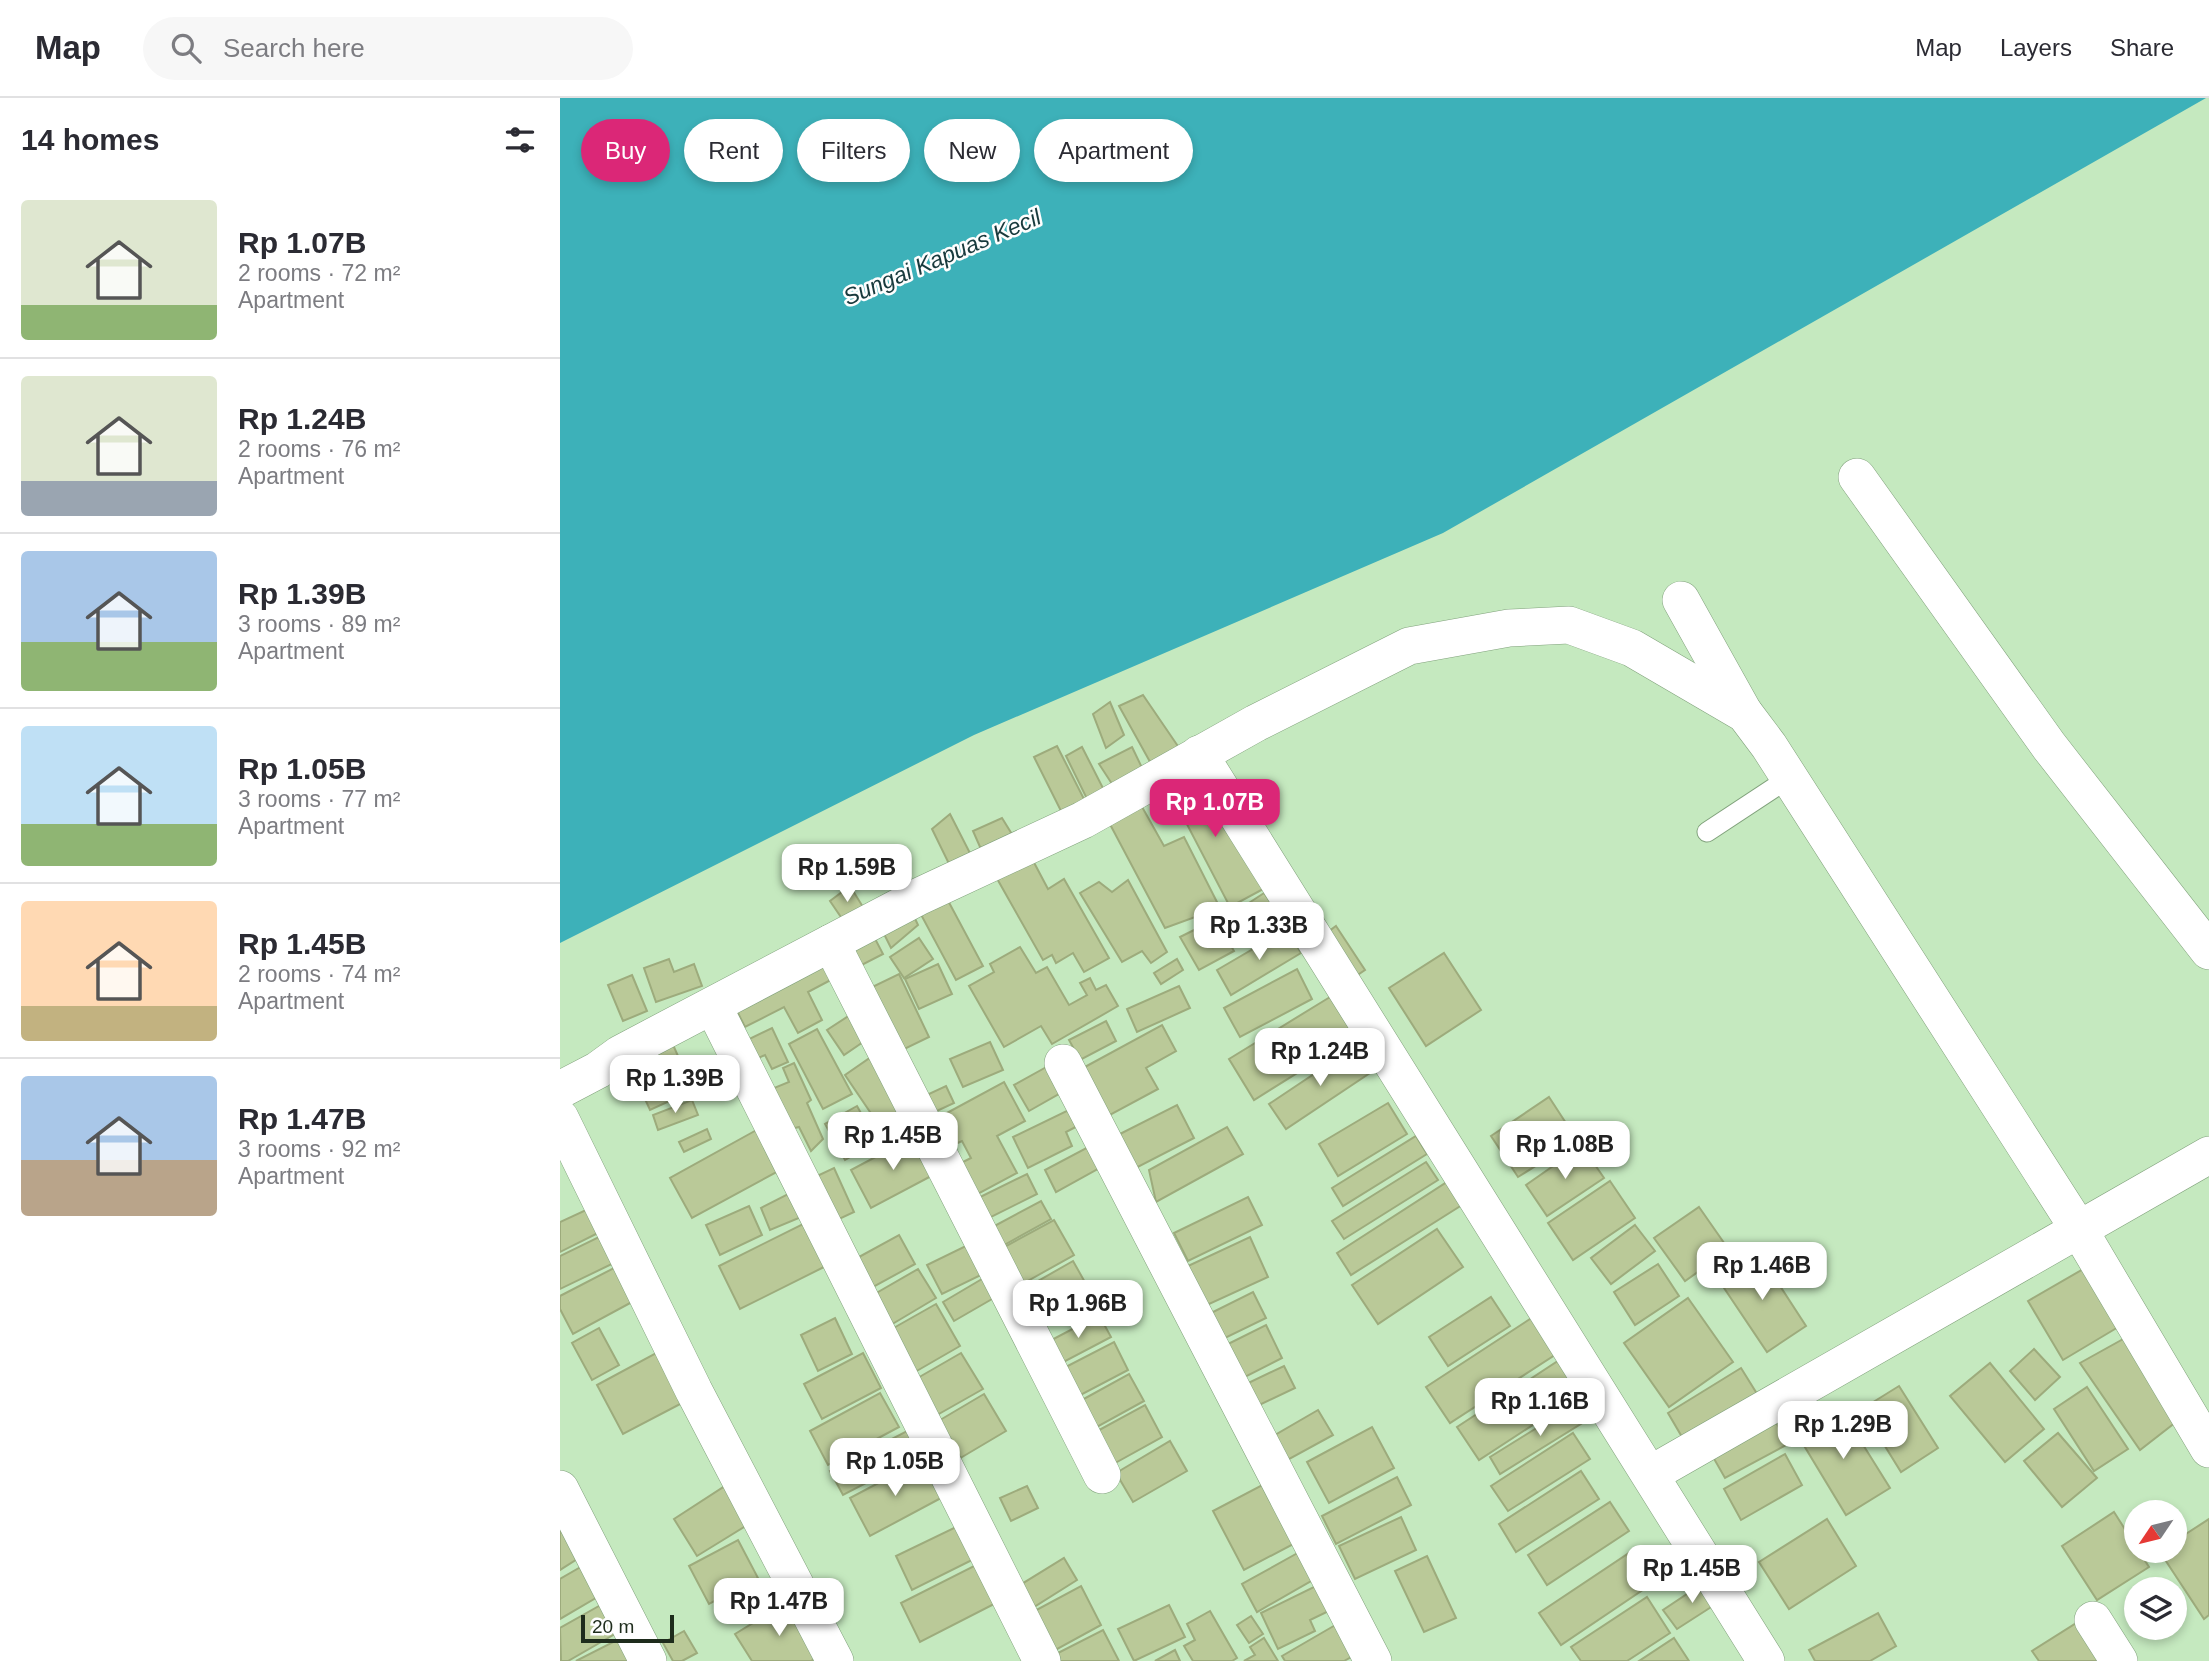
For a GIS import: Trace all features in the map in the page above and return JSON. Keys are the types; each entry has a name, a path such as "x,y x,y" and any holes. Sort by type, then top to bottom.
{"street":[{"path":"1857,477 2049,746 2209,951"},
{"path":"1681,600 1745,714 1789,778 2078,1228 2209,1449"},
{"path":"560,1090 598,1070 620,1054 920,896 1083,820 1199,754 1409,646 1509,628 1569,625 1632,648 1745,714"},
{"path":"1199,754 1766,1661"},
{"path":"831,943 1102,1475"},
{"path":"713,1006 1042,1661"},
{"path":"1063,1063 1373,1661"},
{"path":"560,1118 694,1391 835,1661"},
{"path":"1651,1474 2209,1155"},
{"path":"560,1489 648,1661"},
{"path":"2093,1620 2119,1661"}],"lane":[{"path":"1707,832 1789,778"}],"water":[{"name":"Sungai Kapuas Kecil","path":"560,98 2206,98 1443,533 974,735 560,943"}],"building":[{"path":"1143,695 1184,755 1154,769 1119,706"},
{"path":"1110,702 1124,735 1106,748 1093,714"},
{"path":"1057,746 1085,801 1062,813 1034,757"},
{"path":"1082,747 1107,796 1090,805 1066,756"},
{"path":"1132,747 1145,774 1116,790 1099,764"},
{"path":"1194,769 1265,888 1230,907 1166,784"},
{"path":"1137,798 1164,846 1184,837 1220,908 1165,928 1104,813"},
{"path":"950,814 975,863 953,872 932,829"},
{"path":"1002,818 1018,844 984,856 973,831"},
{"path":"1030,855 1048,889 1064,879 1109,958 1084,972 1073,953 1056,963 1052,955 1043,960 995,875"},
{"path":"1128,880 1167,952 1151,963 1142,951 1122,962 1080,893 1099,882 1112,892"},
{"path":"850,886 863,907 845,923 830,901"},
{"path":"1264,893 1279,914 1241,940 1226,918"},
{"path":"945,895 983,966 956,980 918,909"},
{"path":"911,910 918,925 891,948 880,926"},
{"path":"1216,919 1234,951 1199,970 1180,937"},
{"path":"1336,926 1365,970 1350,980 1321,937"},
{"path":"1287,929 1301,953 1231,995 1217,970"},
{"path":"871,931 883,954 854,969 842,945"},
{"path":"919,938 933,959 904,978 890,957"},
{"path":"1020,947 1036,973 1047,967 1069,1005 1087,995 1080,983 1090,978 1096,990 1106,985 1118,1006 1052,1044 1041,1026 1004,1047 969,986 994,972 990,964"},
{"path":"830,951 842,974 808,992 822,1020 798,1033 784,1007 745,1027 733,1003"},
{"path":"1444,953 1481,1010 1426,1046 1389,988"},
{"path":"669,959 674,972 694,964 702,986 656,1002 644,968"},
{"path":"1177,959 1183,970 1161,984 1154,973"},
{"path":"938,964 952,994 919,1009 905,979"},
{"path":"1297,969 1312,999 1240,1037 1224,1008"},
{"path":"899,974 929,1037 892,1055 862,992"},
{"path":"632,975 647,1011 623,1021 608,985"},
{"path":"1179,986 1190,1008 1137,1032 1127,1009"},
{"path":"1330,997 1355,1037 1254,1100 1229,1059"},
{"path":"850,1015 866,1040 844,1055 827,1030"},
{"path":"1106,1021 1116,1041 1080,1060 1069,1040"},
{"path":"1162,1025 1176,1051 1146,1068 1158,1089 1108,1116 1083,1068"},
{"path":"772,1028 788,1062 772,1069 765,1055 748,1063 739,1044"},
{"path":"817,1029 852,1094 823,1109 789,1044"},
{"path":"670,1038 678,1056 640,1076 628,1060"},
{"path":"990,1042 1003,1070 963,1087 950,1059"},
{"path":"1353,1048 1370,1073 1286,1129 1269,1104"},
{"path":"874,1055 912,1112 883,1131 845,1075"},
{"path":"728,1061 740,1082 707,1098 695,1078"},
{"path":"794,1063 811,1100 807,1103 823,1139 811,1151 799,1127 783,1131 774,1088 789,1082 783,1068"},
{"path":"1050,1065 1064,1091 1029,1111 1014,1085"},
{"path":"676,1070 687,1093 650,1110 639,1086"},
{"path":"1004,1082 1025,1121 997,1136 1017,1173 974,1196 957,1165 971,1158 962,1141 953,1145 940,1135 950,1123 945,1114"},
{"path":"946,1086 954,1103 924,1117 916,1100"},
{"path":"1549,1097 1577,1140 1518,1177 1491,1136"},
{"path":"692,1100 698,1115 658,1130 653,1115"},
{"path":"1388,1103 1407,1134 1338,1176 1319,1144"},
{"path":"1079,1105 1087,1121 1066,1132 1072,1146 1028,1168 1013,1137"},
{"path":"1177,1105 1194,1138 1130,1171 1112,1138"},
{"path":"857,1106 877,1142 845,1160 825,1124"},
{"path":"762,1127 784,1168 692,1218 670,1178"},
{"path":"1227,1127 1243,1154 1156,1202 1149,1170"},
{"path":"707,1129 711,1139 684,1152 679,1142"},
{"path":"915,1136 935,1174 871,1208 851,1170"},
{"path":"1416,1136 1427,1154 1343,1206 1332,1188"},
{"path":"1092,1145 1103,1166 1056,1192 1045,1170"},
{"path":"1582,1146 1604,1178 1547,1216 1526,1185"},
{"path":"1426,1162 1438,1180 1344,1239 1332,1221"},
{"path":"834,1168 854,1212 837,1220 817,1176"},
{"path":"1027,1174 1037,1194 981,1222 970,1202"},
{"path":"1610,1181 1635,1218 1573,1260 1548,1223"},
{"path":"1447,1182 1462,1205 1351,1275 1337,1253"},
{"path":"794,1191 806,1215 770,1230 761,1208"},
{"path":"1248,1197 1262,1225 1188,1261 1174,1233"},
{"path":"1041,1201 1051,1219 997,1249 987,1230"},
{"path":"749,1206 762,1235 720,1255 706,1225"},
{"path":"1699,1207 1729,1250 1685,1281 1654,1238"},
{"path":"586,1210 598,1233 560,1252 560,1222"},
{"path":"1054,1220 1074,1255 1017,1287 997,1251"},
{"path":"805,1223 826,1266 740,1309 719,1266"},
{"path":"1635,1225 1655,1251 1611,1284 1591,1258"},
{"path":"1437,1229 1463,1267 1378,1324 1352,1285"},
{"path":"605,1234 618,1261 560,1289 560,1256"},
{"path":"899,1235 915,1264 864,1292 848,1263"},
{"path":"1250,1237 1268,1277 1207,1305 1188,1266"},
{"path":"976,1241 991,1270 942,1294 927,1265"},
{"path":"1758,1252 1806,1326 1767,1352 1718,1279"},
{"path":"1073,1261 1086,1284 1030,1315 1017,1293"},
{"path":"1658,1264 1679,1296 1635,1325 1614,1292"},
{"path":"614,1268 632,1302 573,1334 560,1309 560,1296"},
{"path":"2085,1268 2120,1326 2063,1360 2028,1301"},
{"path":"918,1269 936,1298 884,1329 866,1299"},
{"path":"987,1276 999,1295 954,1321 943,1302"},
{"path":"1253,1292 1266,1318 1223,1339 1211,1313"},
{"path":"1491,1297 1510,1326 1448,1366 1429,1337"},
{"path":"1688,1298 1733,1362 1669,1407 1624,1343"},
{"path":"936,1304 960,1346 908,1376 883,1334"},
{"path":"1099,1315 1111,1337 1056,1366 1044,1344"},
{"path":"1533,1317 1558,1353 1450,1423 1426,1387"},
{"path":"835,1318 852,1354 818,1371 801,1335"},
{"path":"1266,1325 1282,1358 1239,1380 1222,1347"},
{"path":"599,1328 619,1365 592,1380 572,1343"},
{"path":"2125,1338 2176,1422 2140,1450 2080,1363"},
{"path":"1114,1342 1128,1370 1073,1399 1058,1371"},
{"path":"2034,1349 2060,1377 2035,1400 2010,1371"},
{"path":"658,1352 684,1402 623,1434 597,1385"},
{"path":"863,1353 881,1388 822,1419 804,1384"},
{"path":"961,1353 983,1389 930,1419 909,1383"},
{"path":"1564,1357 1585,1391 1479,1460 1457,1427"},
{"path":"1990,1363 2044,1429 2005,1462 1950,1396"},
{"path":"1284,1366 1295,1388 1253,1408 1242,1386"},
{"path":"1741,1368 1759,1397 1685,1442 1668,1413"},
{"path":"1129,1374 1144,1401 1086,1433 1071,1406"},
{"path":"1899,1386 1938,1448 1901,1472 1862,1409"},
{"path":"2087,1387 2128,1449 2094,1471 2054,1409"},
{"path":"880,1393 899,1427 828,1465 810,1431"},
{"path":"984,1394 1006,1431 952,1463 930,1426"},
{"path":"1577,1403 1592,1417 1500,1474 1490,1457"},
{"path":"1145,1405 1162,1437 1108,1467 1090,1435"},
{"path":"1840,1408 1890,1488 1846,1515 1797,1434"},
{"path":"1318,1410 1333,1435 1282,1463 1268,1439"},
{"path":"1772,1415 1788,1444 1725,1478 1709,1450"},
{"path":"1372,1427 1394,1468 1329,1503 1307,1462"},
{"path":"909,1430 922,1454 843,1495 830,1471"},
{"path":"1573,1433 1590,1459 1508,1511 1491,1486"},
{"path":"2058,1433 2097,1478 2062,1507 2024,1461"},
{"path":"1170,1441 1187,1471 1133,1502 1116,1473"},
{"path":"1785,1454 1802,1485 1741,1520 1724,1489"},
{"path":"920,1461 941,1498 870,1536 850,1498"},
{"path":"1581,1471 1599,1499 1516,1552 1499,1524"},
{"path":"1397,1477 1411,1505 1336,1544 1322,1516"},
{"path":"1268,1482 1299,1541 1244,1570 1213,1511"},
{"path":"725,1486 749,1524 697,1556 674,1519"},
{"path":"1027,1486 1038,1508 1011,1521 1000,1498"},
{"path":"1610,1502 1629,1531 1547,1585 1528,1555"},
{"path":"2114,1512 2124,1528 2124,1563 2146,1563 2149,1567 2133,1577 2124,1577 2124,1583 2097,1600 2062,1546"},
{"path":"1401,1517 1416,1550 1355,1579 1339,1546"},
{"path":"1827,1519 1856,1566 1789,1609 1759,1562"},
{"path":"2209,1519 2209,1615 2204,1619 2187,1593 2187,1577 2176,1577 2167,1563 2188,1563 2188,1533"},
{"path":"560,1520 582,1556 560,1570"},
{"path":"956,1527 972,1560 912,1590 896,1556"},
{"path":"738,1540 758,1578 709,1604 689,1566"},
{"path":"1638,1547 1659,1579 1561,1645 1539,1613"},
{"path":"1303,1550 1318,1577 1257,1612 1242,1584"},
{"path":"1427,1556 1456,1618 1424,1632 1395,1571"},
{"path":"1064,1558 1077,1580 1026,1612 1012,1590"},
{"path":"584,1565 601,1595 560,1619 560,1579"},
{"path":"976,1565 996,1603 920,1642 901,1603"},
{"path":"1708,1580 1719,1602 1677,1629 1663,1610"},
{"path":"1324,1582 1337,1607 1310,1620 1315,1631 1278,1649 1261,1613"},
{"path":"1081,1586 1101,1625 1050,1653 1029,1614"},
{"path":"1647,1597 1670,1633 1627,1661 1581,1661 1571,1647"},
{"path":"789,1601 821,1655 811,1661 752,1661 735,1634"},
{"path":"606,1602 622,1630 568,1661 561,1661 560,1628"},
{"path":"1169,1605 1185,1637 1134,1661 1118,1629"},
{"path":"1210,1611 1237,1658 1232,1661 1193,1661 1184,1646 1195,1640 1187,1624"},
{"path":"1878,1613 1896,1646 1870,1661 1815,1661 1809,1650"},
{"path":"1251,1616 1263,1634 1249,1643 1237,1625"},
{"path":"1344,1620 1362,1651 1344,1661 1285,1661 1282,1656"},
{"path":"2078,1622 2103,1661 2039,1661 2032,1651"},
{"path":"1103,1630 1119,1661 1060,1661 1056,1654"},
{"path":"684,1631 697,1653 682,1661 673,1661 663,1643"},
{"path":"1264,1638 1278,1661 1244,1661 1255,1655 1250,1647"},
{"path":"1674,1638 1689,1661 1639,1661"},
{"path":"619,1639 631,1661 576,1661"},
{"path":"1175,1650 1180,1661 1155,1661"}]}
